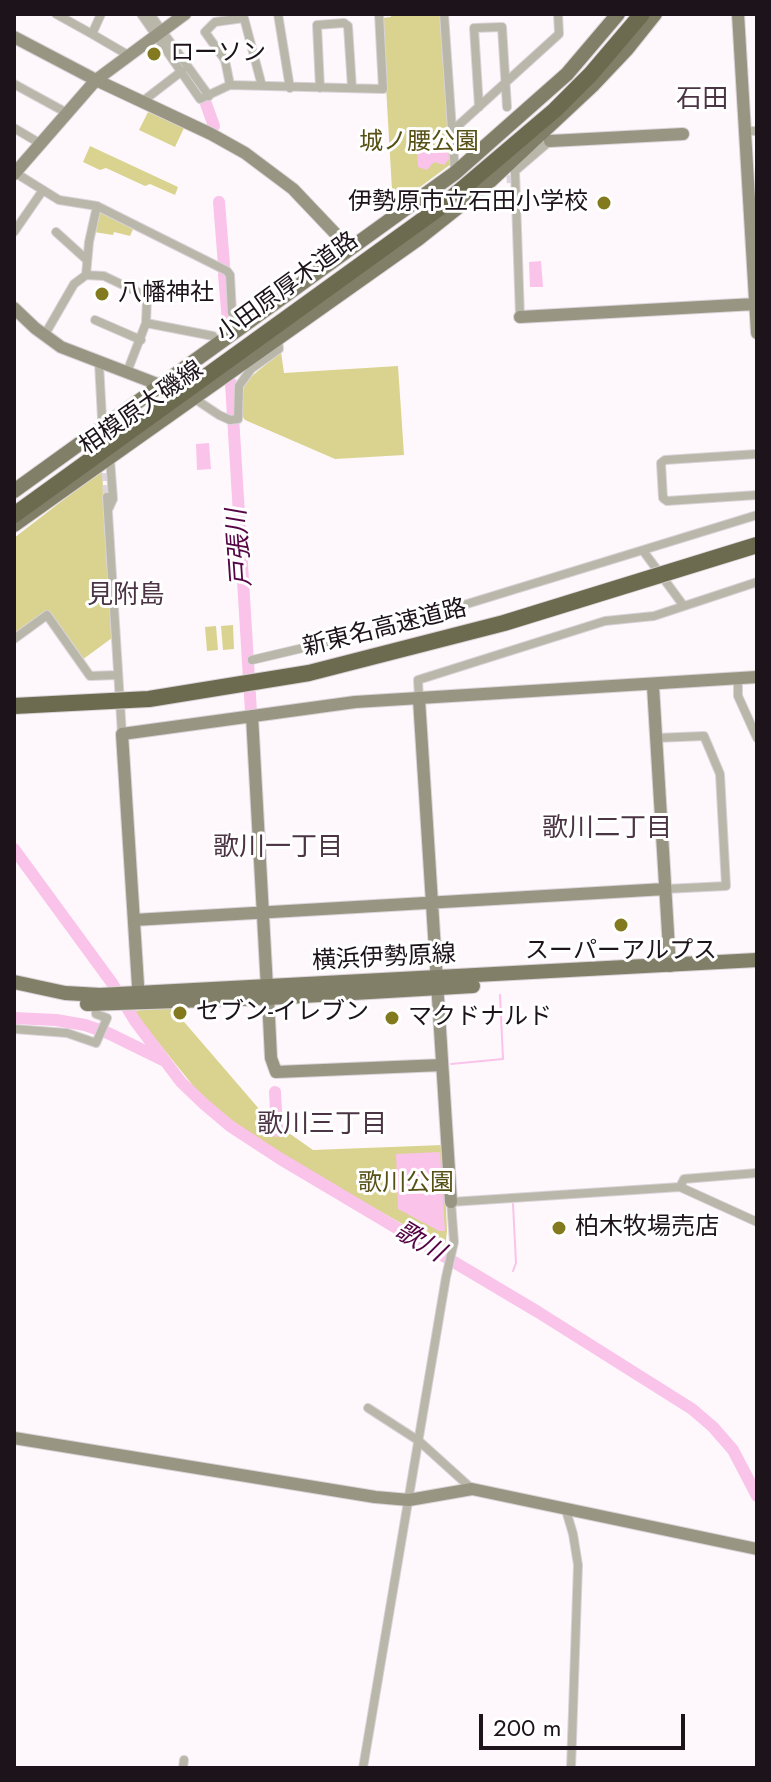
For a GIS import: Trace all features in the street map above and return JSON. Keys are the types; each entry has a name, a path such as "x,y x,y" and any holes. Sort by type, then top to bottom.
{"highway":[{"name":"小田原厚木道路","path":"14,515 462,191 573,92 642,14"},
{"name":"小田原厚木道路","path":"14,504 476,167 549,103 598,53 620,15"},
{"name":"新東名高速道路","path":"14,706 149,699 309,673 504,623 757,545"},
{"name":"新東名高速道路","path":"14,716 152,708 312,684 501,635 757,555"}],"main road":[{"name":"相模原大磯線","path":"14,525 278,340 511,168 547,137 655,14"},
{"name":"相模原大磯線","path":"14,491 455,173 567,74 620,15"},
{"name":"横浜伊勢原線","path":"14,991 61,1002 101,1002 437,983 757,960"},
{"name":"横浜伊勢原線","path":"437,983 757,969"},
{"name":"横浜伊勢原線","path":"14,982 101,1002"}],"street":[{"path":"56,14 128,55"},
{"path":"92,34 101,14"},
{"path":"141,14 209,96"},
{"path":"150,14 200,99 230,85 383,89 379,14"},
{"path":"185,14 96,80 14,173 59,200 97,206 227,271 230,275 232,313 242,325"},
{"path":"278,14 290,88"},
{"path":"444,14 455,173"},
{"path":"451,132 559,34 558,14"},
{"path":"738,14 751,131 757,333"},
{"path":"230,85 225,60 205,32 215,22 244,18 262,86"},
{"path":"320,88 317,25 344,23 348,26 352,88"},
{"path":"479,107 474,28 502,27 507,107"},
{"path":"14,37 229,144 267,169 314,209 350,249"},
{"path":"143,101 182,71"},
{"path":"14,84 67,113"},
{"path":"14,128 41,144"},
{"path":"547,137 683,134"},
{"path":"511,168 517,214 520,317 756,304"},
{"path":"511,187 513,212 517,214"},
{"path":"14,232 43,190"},
{"path":"86,275 97,206"},
{"path":"56,232 87,260"},
{"path":"44,336 74,284 86,275 104,276 125,290 146,296 146,323 127,372"},
{"path":"14,308 61,347 160,385"},
{"path":"95,320 141,340"},
{"path":"146,323 213,336 217,342"},
{"path":"195,399 234,420 244,377 279,349 278,340"},
{"path":"99,363 102,418"},
{"path":"757,454 665,460 661,463 663,498 667,501 757,495"},
{"path":"108,508 113,499 110,459"},
{"path":"107,497 134,920 135,999"},
{"path":"252,660 392,627 757,515"},
{"path":"644,552 683,605"},
{"path":"607,556 619,559"},
{"path":"363,1768 453,1248 418,680 605,621 654,616 757,582"},
{"path":"14,639 47,615 90,676 117,675"},
{"path":"122,734 355,702 653,686 757,677"},
{"path":"738,679 738,696 757,738"},
{"path":"653,686 670,966"},
{"path":"252,716 271,1058 276,1072 442,1065"},
{"path":"134,920 726,886 720,774 704,736 656,738"},
{"path":"14,1029 67,1033 96,1043 107,1018 96,1014 101,1002"},
{"path":"680,1187 684,1179 757,1173"},
{"path":"451,1202 680,1187 757,1222"},
{"path":"368,1408 419,1441 472,1489"},
{"path":"14,1438 353,1494 409,1500 472,1489 565,1506 757,1549"},
{"path":"565,1506 578,1565 571,1768"}],"green space":[{"name":"城ノ腰公園","path":"391,14 440,14 451,164 393,207 382,18 391,17"},
{"path":"148,112 184,128 175,147 139,130"},
{"path":"90,146 178,187 175,195 83,162"},
{"path":"99,210 134,227 130,236 94,232"},
{"path":"281,352 284,373 398,366 404,455 335,459 245,420 242,416 242,393 247,380"},
{"path":"102,470 112,638 82,660 47,612 14,635 14,538"},
{"path":"233,625 234,649 223,650 221,626"},
{"path":"216,626 218,650 207,651 205,627"},
{"name":"歌川公園","path":"174,1007 266,1117 313,1150 443,1145 445,1248 277,1153 207,1103 133,1011"}],"shaded area":[{"path":"448,145 449,159 444,165 434,162 427,170 418,167 417,153"},
{"path":"541,261 543,287 530,287 529,262"},
{"path":"209,443 211,469 197,470 196,444"},
{"path":"440,1152 445,1231 439,1231 398,1209 396,1154"}],"waterway":[{"name":"戸張川","path":"167,44 201,93"},
{"name":"戸張川","path":"205,101 214,126"},
{"name":"戸張川","path":"219,202 224,265"},
{"name":"戸張川","path":"224,274 228,322"},
{"name":"戸張川","path":"231,383 251,712"},
{"name":"歌川","path":"14,849 112,983 135,1021 181,1082 204,1104 230,1126 279,1158 538,1312 692,1409 733,1450 757,1496"},
{"path":"451,1064 503,1059 500,995"},
{"path":"14,1018 85,1025 163,1060"},
{"name":"戸張川","path":"275,1092 277,1131"},
{"path":"513,1204 516,1263 513,1271"}],"tunnel":[{"path":"510,163 511,187"},
{"path":"105,461 107,497"}],"place":[{"name":"ローソン","path":"154,54"},
{"name":"伊勢原市立石田小学校","path":"604,203"},
{"name":"八幡神社","path":"102,294"},
{"name":"スーパーアルプス","path":"621,925"},
{"name":"セブン-イレブン","path":"180,1013"},
{"name":"マクドナルド","path":"392,1018"},
{"name":"柏木牧場売店","path":"559,1228"}],"district":[{"name":"石田","path":"702,101"},
{"name":"見附島","path":"126,597"},
{"name":"歌川二丁目","path":"607,830"},
{"name":"歌川一丁目","path":"278,849"},
{"name":"歌川三丁目","path":"322,1126"}]}
